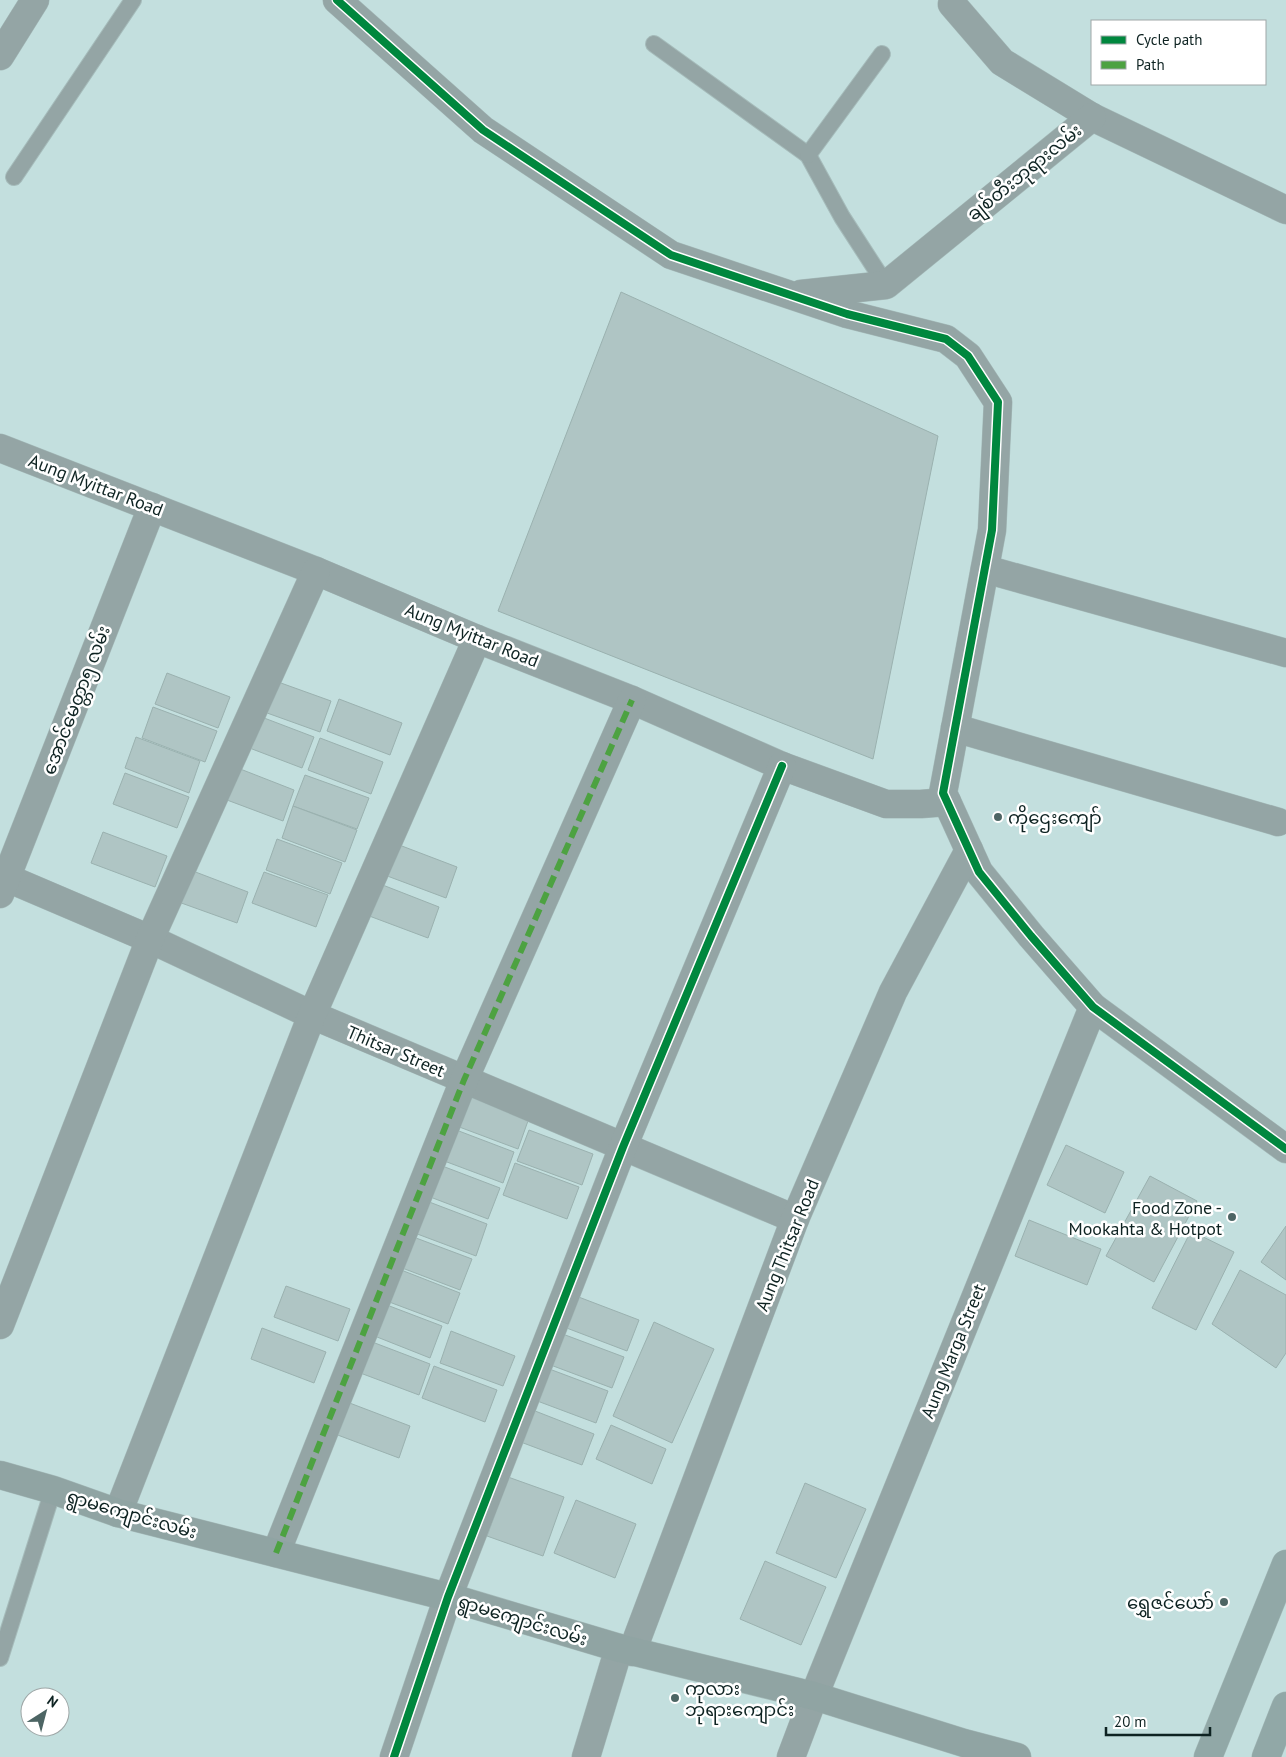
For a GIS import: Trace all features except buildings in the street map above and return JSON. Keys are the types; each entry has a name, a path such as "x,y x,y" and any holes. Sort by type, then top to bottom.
{"main road":[{"name":"ရွာမကျောင်းလမ်း","path":"0,1475 53,1490 118,1513 448,1597 626,1650 814,1696 962,1750 1017,1757"},
{"path":"1208,1757 1286,1564"},
{"path":"1266,1757 1286,1706"}],"street":[{"path":"0,56 36,0"},
{"path":"337,0 483,130 672,255 847,314 946,339 968,356 998,402 992,530 943,793 979,872 1031,936 1093,1007 1286,1149"},
{"path":"953,0 952,4 1002,62 1092,117"},
{"name":"ချစ်တီးဘုရားလမ်း","path":"886,285 1092,117 1286,210"},
{"path":"792,295 886,285"},
{"name":"Aung Myittar Road","path":"0,448 316,570 477,639 632,700 782,766 886,804 947,802"},
{"name":"အောင်မေတ္တာ၅ လမ်း","path":"2,883 152,507"},
{"path":"985,569 1286,653"},
{"path":"0,1325 150,939 316,570"},
{"path":"118,1513 312,1015 477,639"},
{"path":"276,1553 464,1080 632,700"},
{"path":"955,728 1278,822"},
{"path":"394,1757 448,1597 623,1147 782,766"},
{"name":"Aung Thitsar Road","path":"586,1757 795,1219 893,992 969,850"},
{"name":"Thitsar Street","path":"2,883 150,939 312,1015 795,1219"},
{"name":"Aung Marga Street","path":"791,1757 1093,1007"}],"lane":[{"path":"14,177 133,0"},
{"path":"654,44 808,155 842,217 886,285"},
{"path":"808,155 882,54"},
{"path":"0,1658 53,1490"}],"marked path":[{"path":"276,1553 464,1080 632,700"}],"cycle path":[{"path":"337,0 483,130 671,255 847,314 946,339 968,356 998,402 992,530 943,793 979,872 1031,936 1093,1007 1286,1149"},
{"path":"394,1757 448,1597 623,1147 782,766"}],"place":[{"name":"ကိုဌေးကျော်","path":"998,817"},
{"name":"Food Zone - Mookahta & Hotpot","path":"1232,1217"},
{"name":"ရွှေဇင်ယော်","path":"1224,1602"},
{"name":"ကုလား ဘုရားကျောင်း","path":"675,1698"}]}
